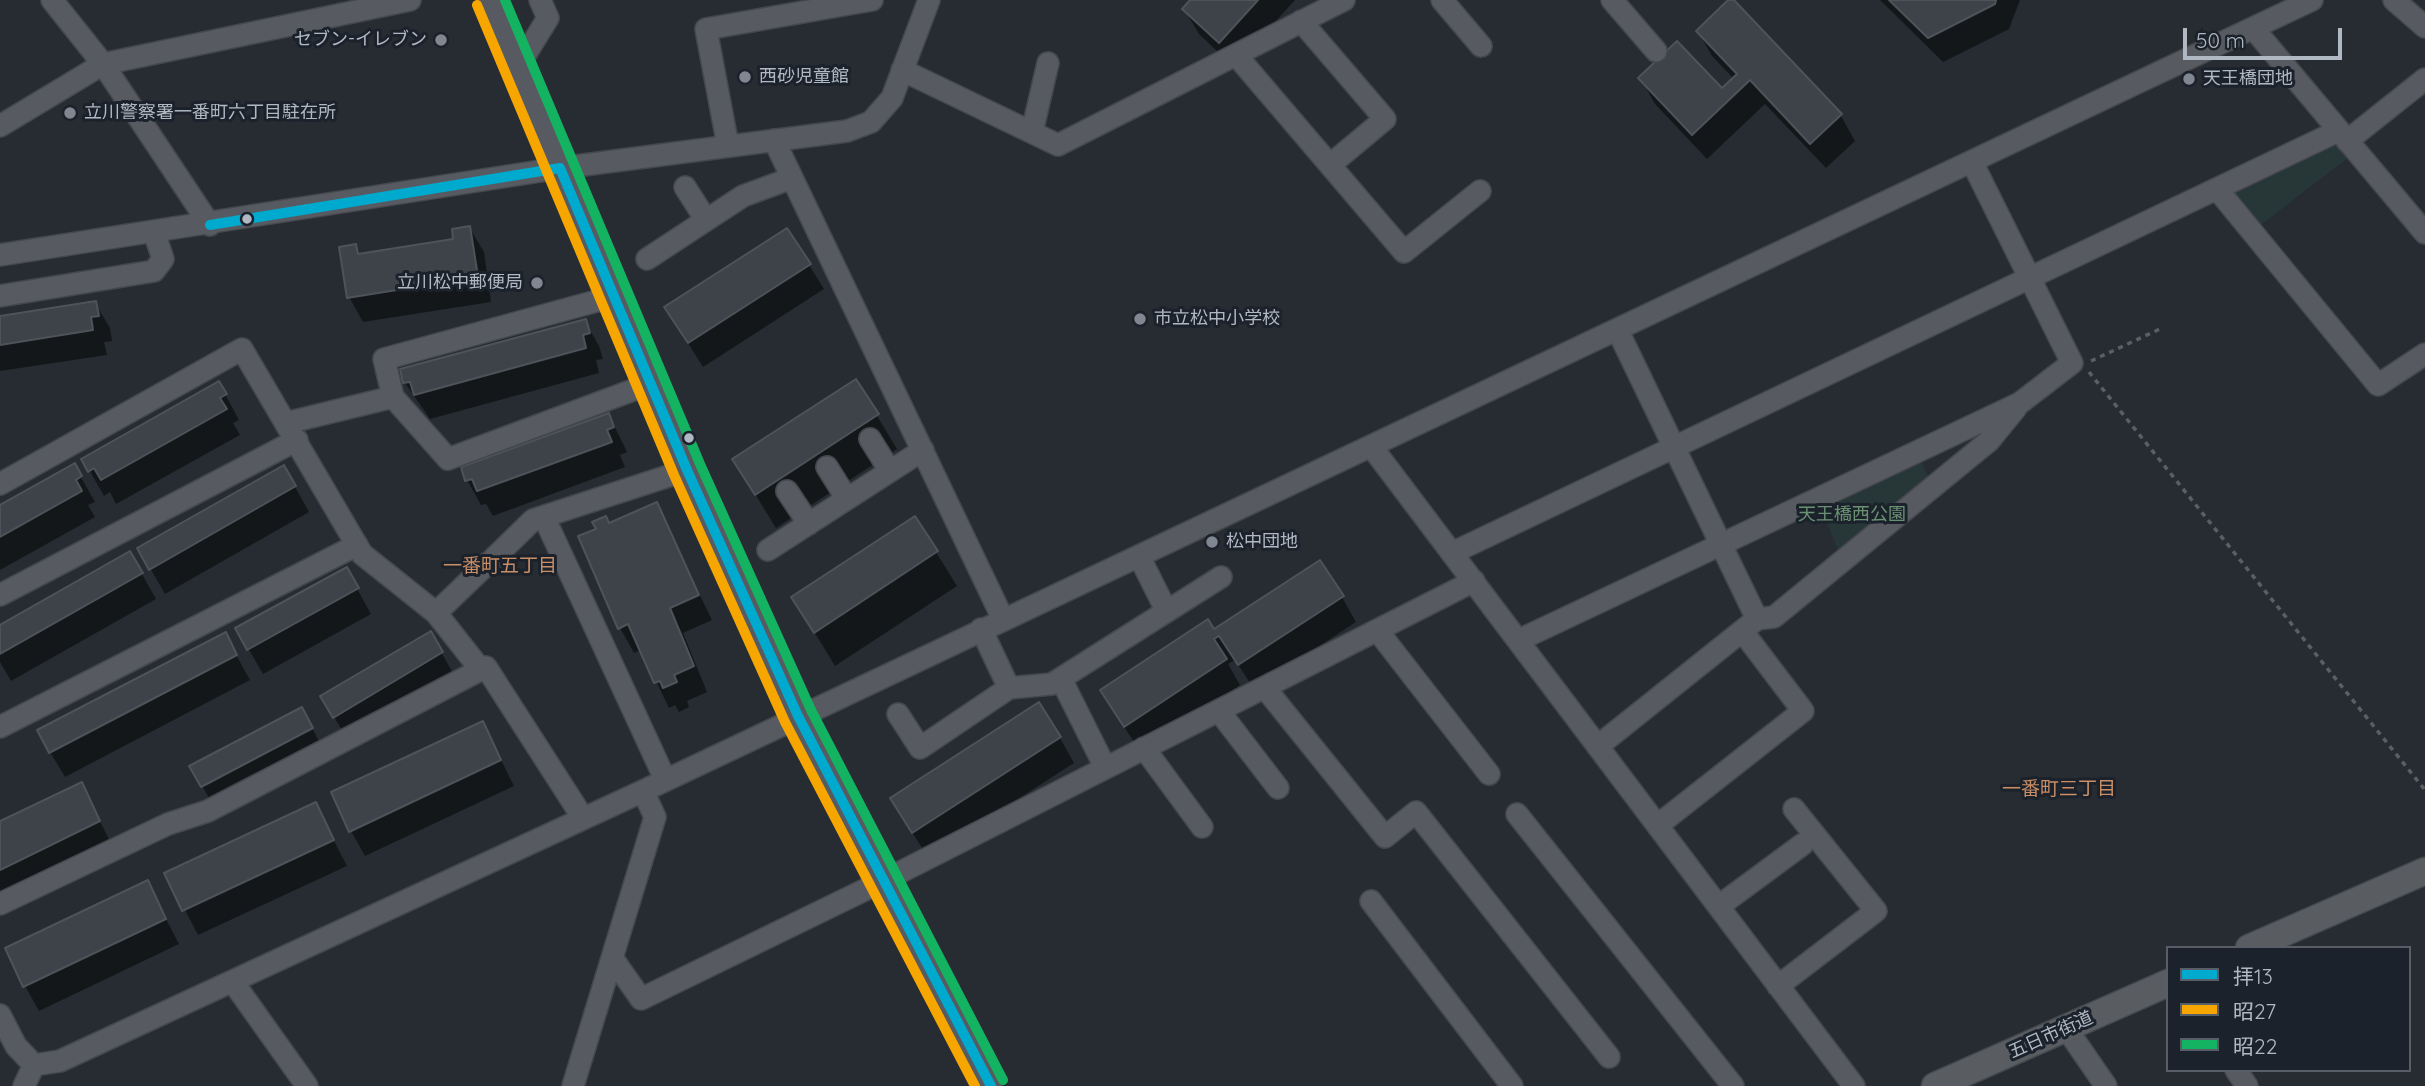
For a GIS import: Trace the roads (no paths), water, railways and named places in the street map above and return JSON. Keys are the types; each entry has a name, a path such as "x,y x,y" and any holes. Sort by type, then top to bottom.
{"main road":[{"path":"2254,946 2425,871"},
{"name":"五日市街道","path":"1935,1086 2166,985"}],"street":[{"path":"52,0 103,64 210,225"},
{"path":"0,127 103,64 410,0"},
{"path":"490,0 687,470 798,716 991,1086"},
{"path":"516,61 524,57 548,18 540,0"},
{"path":"728,146 706,29 872,0"},
{"path":"0,255 210,225 560,168 847,131 871,122 892,98 929,0"},
{"path":"902,70 1058,145 1344,0"},
{"path":"1442,0 1481,46"},
{"path":"1612,0 1656,51"},
{"path":"34,1065 60,1061 643,791 2312,0"},
{"path":"2394,0 2425,27"},
{"path":"1301,21 1385,119 1329,165"},
{"path":"2253,28 2425,233"},
{"path":"1236,55 1404,252 1480,191"},
{"path":"1032,132 1048,63"},
{"path":"1452,553 2217,189 2342,136 2425,79"},
{"path":"774,141 1003,619"},
{"path":"1519,640 2020,404 2073,363 1972,162"},
{"path":"647,259 743,196 792,178"},
{"path":"685,187 706,220"},
{"path":"2217,189 2378,385 2425,354"},
{"path":"0,296 154,271 162,264 163,259 154,232"},
{"path":"614,296 384,359 393,397 448,458 652,383"},
{"path":"1618,331 1722,544 1750,625 1803,711 1658,825"},
{"path":"0,484 242,349 362,554 436,613 481,670"},
{"path":"0,595 291,432 393,397"},
{"path":"1598,746 1750,625 1774,617 1989,442 2020,404"},
{"path":"870,439 890,471"},
{"path":"1371,446 1854,1086"},
{"path":"768,550 923,450"},
{"path":"827,467 847,499"},
{"path":"436,613 533,520 687,470"},
{"path":"787,491 809,524"},
{"path":"544,517 665,779"},
{"path":"0,727 357,545"},
{"path":"1139,556 1166,610"},
{"path":"898,714 920,748 1009,688 1052,684 1061,679 1221,577"},
{"path":"613,959 641,999 883,881 1474,581"},
{"path":"981,629 1009,688"},
{"path":"1377,630 1489,774"},
{"path":"0,904 168,824 208,811 486,667 583,818"},
{"path":"1061,679 1105,767"},
{"path":"1265,688 1385,837 1416,812 1609,1057"},
{"path":"1219,711 1278,788"},
{"path":"1144,748 1202,827"},
{"path":"573,1086 655,817 643,791"},
{"path":"1778,986 1876,911 1794,809"},
{"path":"1517,814 1733,1086"},
{"path":"1718,906 1802,845"},
{"path":"1371,901 1512,1086"},
{"path":"233,982 307,1086"},
{"path":"0,1015 16,1046 34,1065"},
{"path":"2066,1028 2106,1086"},
{"path":"24,1086 34,1065"}],"place":[{"name":"セブン-イレブン","path":"441,40"},
{"name":"西砂児童館","path":"745,77"},
{"name":"天王橋団地","path":"2189,79"},
{"name":"立川警察署一番町六丁目駐在所","path":"70,113"},
{"name":"立川松中郵便局","path":"537,283"},
{"name":"市立松中小学校","path":"1140,319"},
{"name":"松中団地","path":"1212,542"}],"district":[{"name":"一番町五丁目","path":"500,566"},
{"name":"一番町三丁目","path":"2059,789"}],"park label":[{"name":"天王橋西公園","path":"1852,515"}]}
